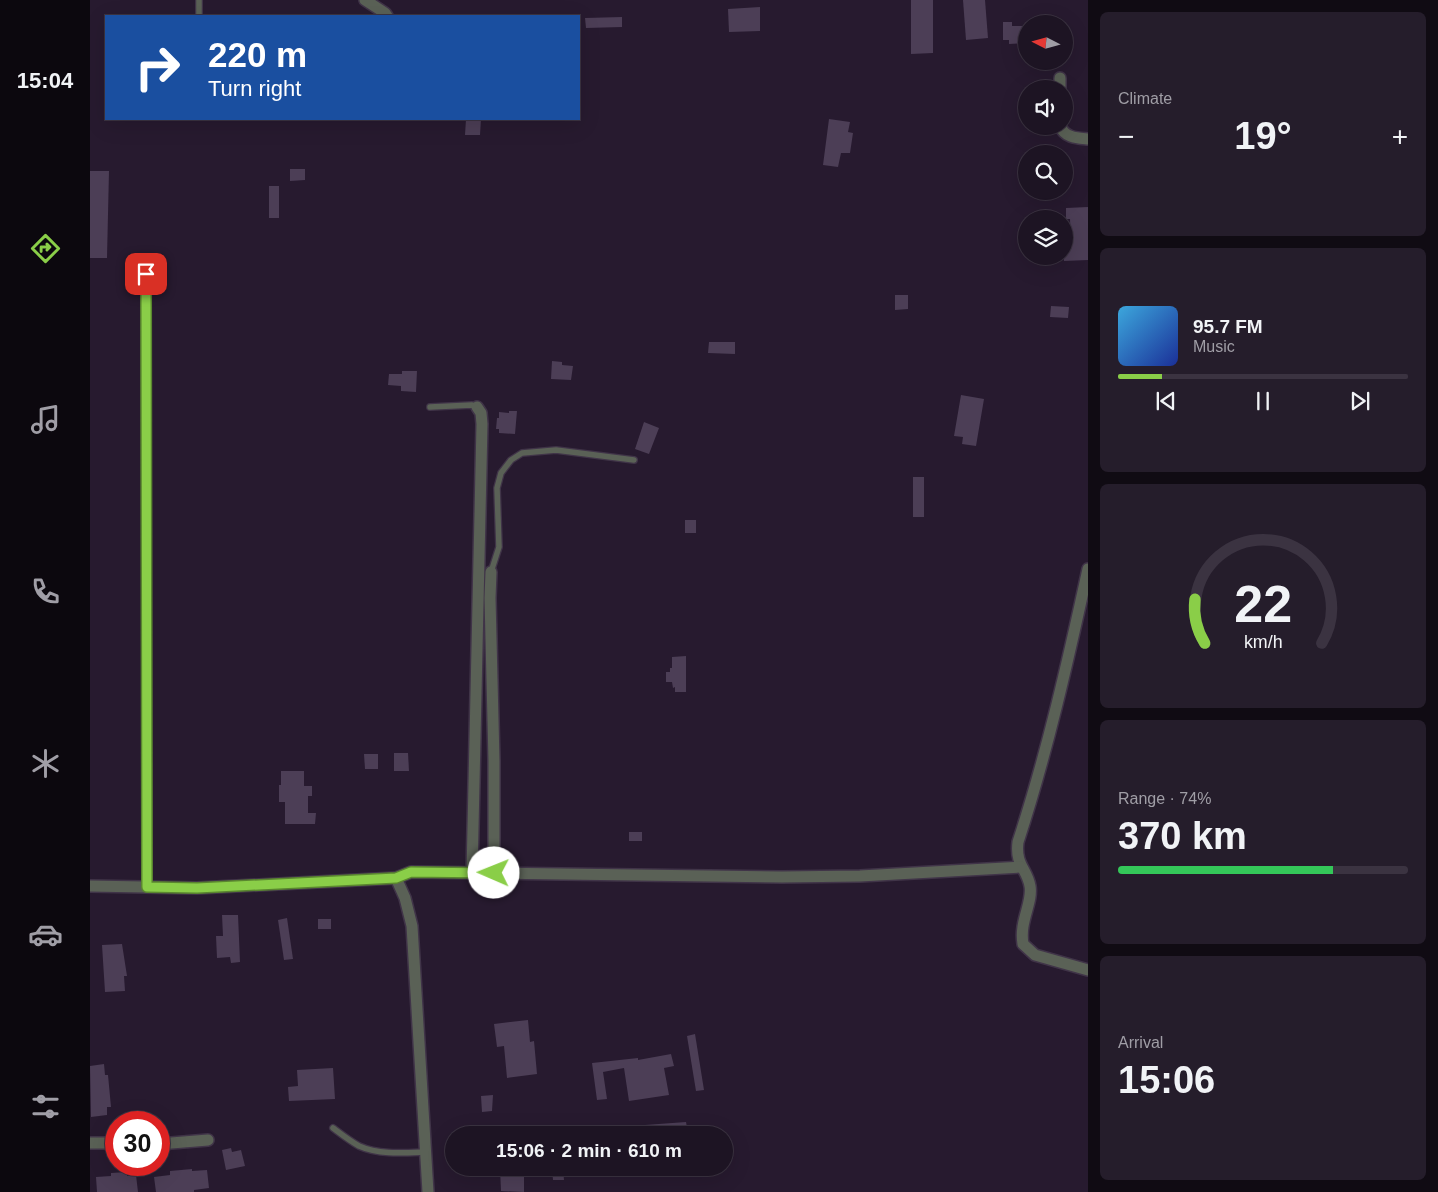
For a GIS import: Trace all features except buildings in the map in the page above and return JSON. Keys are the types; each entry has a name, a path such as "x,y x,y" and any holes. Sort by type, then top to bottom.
{"street":[{"path":"365,0 386,15"},
{"path":"1068,135 1088,139"},
{"path":"472,872 482,424 481,413 477,408"},
{"path":"1088,569 1047,743 1018,842 1017,852 1021,868 1030,887 1030,894 1022,923 1023,944 1034,955 1088,970"},
{"path":"491,572 494,873"},
{"path":"90,886 197,888 396,878 411,872 568,875 860,876 1021,868"},
{"path":"396,878 406,898 412,926 428,1192"},
{"path":"170,1143 208,1140"},
{"path":"90,1143 105,1143"}],"lane":[{"path":"199,0 199,15"},
{"path":"146,274 147,887"},
{"path":"430,407 472,405 477,408"},
{"path":"491,572 498,547 498,488 501,473 511,460 522,453 556,450 634,460"},
{"path":"332,1128 359,1146 384,1153 425,1152"}],"route":[{"path":"146,274 147,887 197,888 396,878 411,872 494,873"}]}
